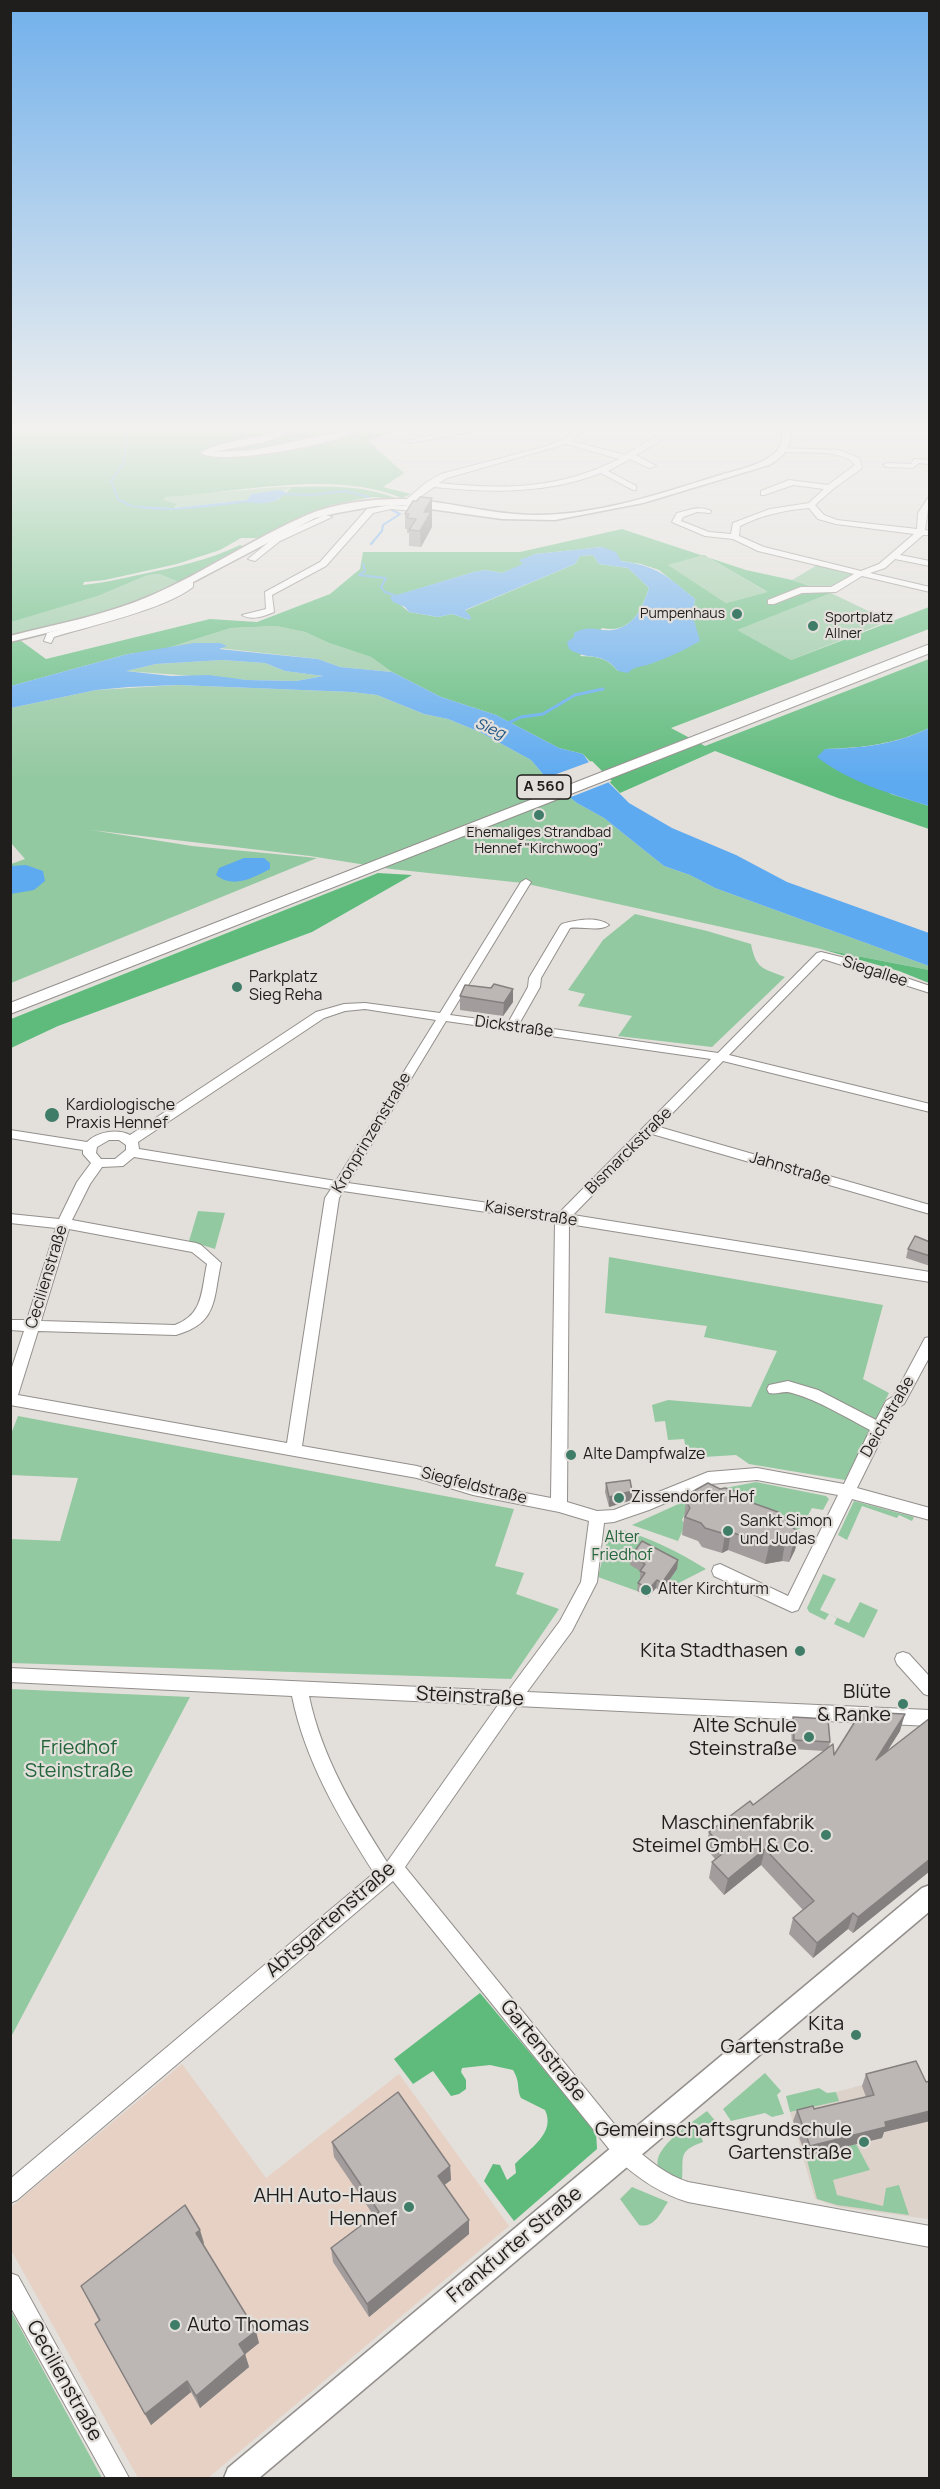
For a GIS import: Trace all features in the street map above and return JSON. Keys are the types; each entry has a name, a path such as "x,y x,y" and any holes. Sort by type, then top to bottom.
{"highway":[{"name":"A 560","path":"10,994 930,638"},
{"name":"A 560","path":"10,1009 930,648"}],"main road":[{"path":"10,639 115,613 155,598 259,547"},
{"name":"Frankfurter Straße","path":"238,2478 930,1896"}],"street":[{"path":"252,559 262,547"},
{"path":"246,615 259,615 272,610 268,594 322,564 337,547"},
{"path":"755,547 930,590"},
{"path":"771,602 801,590 833,590 860,574 882,566 906,547"},
{"path":"894,556 930,564"},
{"path":"48,641 50,635 128,613 170,597 189,587 187,582"},
{"name":"Kronprinzenstraße","path":"294,1449 332,1198 526,882"},
{"path":"512,1026 534,987 535,978 566,926 579,923 603,926"},
{"name":"Siegallee","path":"821,955 849,962 930,990"},
{"name":"Bismarckstraße","path":"562,1218 821,955"},
{"name":"Dickstraße","path":"131,1146 320,1015 344,1008 365,1006 721,1057 930,1108"},
{"name":"Jahnstraße","path":"651,1129 930,1210"},
{"path":"10,1134 90,1147"},
{"path":"109,1136 122,1136 131,1146 118,1163 98,1162 89,1154 90,1147 98,1140 109,1136"},
{"name":"Kaiserstraße","path":"131,1146 338,1185 930,1277"},
{"name":"Cecilienstraße","path":"10,1398 63,1225 80,1189 98,1162"},
{"path":"10,1218 89,1227 196,1248 214,1263 204,1312 192,1324 176,1330 10,1325"},
{"path":"559,1506 562,1218"},
{"name":"Deichstraße","path":"720,1571 792,1605 891,1405 899,1400 930,1342"},
{"path":"774,1389 788,1386 813,1394 879,1428"},
{"name":"Siegfeldstraße","path":"10,1398 417,1472 473,1489 559,1506 597,1517 615,1516 644,1506 708,1478 757,1474 847,1491 930,1514"},
{"name":"Abtsgartenstraße","path":"10,2193 390,1872 566,1626 589,1582 597,1517"},
{"path":"903,1659 930,1689"},
{"name":"Steinstraße","path":"10,1675 930,1718"},
{"name":"Gartenstraße","path":"299,1689 303,1714 328,1779 390,1872 625,2153 649,2174 676,2189 930,2237"},
{"name":"Cecilienstraße","path":"10,2284 118,2478"}],"shaded area":[{"path":"182,2064 266,2178 399,2074 509,2226 208,2478 138,2478 11,2250 10,2208"},
{"name":"Gemeinschaftsgrundschule Gartenstraße","path":"911,2072 929,2091 929,2219 838,2207 815,2199 790,2112 838,2101 836,2092"}],"green space":[{"path":"11,547 225,547 177,564 105,580 84,582 83,585 180,566 235,547 246,547 179,582 159,574 148,575 98,596 11,622"},
{"path":"541,547 601,547 536,554 520,561 524,564 502,573 485,570 474,572 391,597 409,612 438,617 452,614 470,620 464,611 575,564 580,556 593,555 599,564 628,568 649,588 638,612 628,624 620,628 602,628 580,656 601,659 610,663 618,671 652,663 699,641 693,617 695,599 659,570 621,561 602,547 676,547 702,556 668,565 726,603 767,592 708,558 746,570 792,580 831,593 737,630 791,660 929,607 929,629 671,728 705,746 929,659 929,728 904,738 879,744 825,749 891,794 929,806 929,829 838,798 715,751 620,793 583,754 559,748 496,715 441,697 392,672 371,657 305,632 276,626 231,628 161,650 128,654 11,686 11,640 17,638 46,659 210,619 257,622 330,594 360,569 363,552 520,552"},
{"path":"704,555 767,592 726,603 667,565"},
{"path":"819,564 851,572 853,575 836,584 823,587 810,586 792,580"},
{"path":"159,574 179,582 123,612 11,639 10,622 98,596 148,575"},
{"name":"Sportplatz Allner","path":"831,593 889,621 791,660 736,630"},
{"path":"276,626 305,632 371,657 392,672 340,667 318,659 218,648 161,650 231,628"},
{"path":"222,660 265,663 285,671 323,676 296,681 247,680 125,671 156,664"},
{"path":"178,685 377,695 424,714 448,719 480,732 531,760 548,780 577,803 604,818 664,866 690,875 715,888 929,966 929,970 821,949 523,883 391,869 310,856 91,830 192,846 317,858 11,983 11,864 25,859 11,843 11,708 96,690"},
{"path":"378,873 412,875 312,932 58,1026 11,1048 11,1019"},
{"path":"635,914 751,944 755,958 761,966 785,977 712,1047 618,1036 632,1016 578,1006 585,994 568,990 603,940"},
{"path":"821,949 929,970 929,983 899,971"},
{"path":"198,1211 225,1213 215,1249 189,1241"},
{"path":"609,1257 883,1305 863,1379 889,1393 845,1480 749,1464 736,1455 688,1458 684,1439 668,1440 665,1421 655,1422 652,1405 668,1400 751,1407 777,1351 704,1337 707,1326 605,1313"},
{"path":"18,1416 514,1509 495,1566 524,1573 516,1594 559,1609 511,1679 11,1663 11,1539 60,1541 78,1478 11,1475 11,1434"},
{"path":"756,1482 826,1496 829,1499 823,1510 812,1508 801,1528 794,1531 687,1509 682,1520 685,1525 678,1541 632,1525 705,1492"},
{"path":"854,1501 914,1517 912,1521 899,1515 897,1518 862,1506 847,1540 838,1535"},
{"name":"Alter Friedhof","path":"616,1528 662,1545 706,1569 661,1592 677,1569 644,1573 644,1582 637,1591 598,1577 607,1540"},
{"path":"823,1574 836,1579 820,1610 829,1614 825,1620 809,1612 807,1608"},
{"path":"860,1602 878,1610 864,1638 834,1624 837,1618 830,1614 849,1623"},
{"name":"Friedhof Steinstraße","path":"10,1689 190,1697 11,2037"},
{"path":"480,1993 596,2132 597,2149 514,2221 484,2181 493,2164 500,2165 507,2180 516,2173 515,2164 540,2140 544,2133 547,2126 545,2110 521,2098 513,2070 490,2065 462,2068 466,2089 451,2096 433,2071 413,2084 394,2059"},
{"path":"765,2073 781,2091 777,2095 784,2114 772,2117 765,2113 731,2121 723,2109"},
{"path":"819,2088 827,2093 836,2092 839,2101 790,2112 786,2096"},
{"path":"707,2111 718,2124 699,2130 703,2142 685,2152 682,2180 676,2181 661,2171 658,2166 661,2151 684,2128"},
{"path":"856,2144 870,2170 833,2180 837,2195 883,2206 886,2188 899,2185 909,2215 837,2205 817,2199 806,2156"},
{"path":"632,2187 668,2202 653,2222 644,2226 639,2225 620,2199"},
{"path":"11,2311 102,2478 11,2478"}],"water":[{"path":"602,547 616,552 621,561 644,566 661,573 695,599 693,617 700,641 676,654 635,668 628,673 618,671 601,658 583,655 569,649 567,642 574,637 574,633 580,630 612,630 627,625 637,615 649,588 628,568 599,564 593,555 580,556 575,564 465,610 471,617 470,620 452,614 438,617 409,612 405,607 393,602 390,597 474,572 485,570 502,573 523,564 519,560 536,554"},
{"name":"Sieg","path":"194,643 220,643 227,646 219,649 318,659 340,667 392,672 441,697 496,715 559,748 583,754 629,803 672,828 736,855 787,882 929,933 929,966 715,888 690,875 664,866 604,818 577,803 548,780 531,760 480,732 448,719 424,714 377,695 178,685 96,690 11,708 11,686 128,654","holes":["222,660 265,663 285,671 323,676 296,681 247,680 208,675 171,676 126,671 156,664"]},
{"path":"929,728 929,806 856,780 817,757 825,749 878,744 916,734"},
{"path":"244,858 264,858 270,863 270,869 250,879 236,882 216,875 219,868"},
{"path":"26,865 43,871 45,881 34,890 11,894 11,866"}],"pier":[{"path":"592,761 612,781 566,799 543,779"}],"building":[{"path":"494,984 513,989 504,1003 460,996 465,985 491,988"},
{"path":"915,1236 930,1242 930,1256 908,1249"},
{"path":"630,1480 632,1491 609,1497 606,1483"},
{"path":"708,1483 720,1489 725,1488 745,1494 750,1502 778,1512 776,1517 785,1517 787,1524 799,1532 793,1544 769,1546 731,1532 725,1534 705,1528 701,1523 685,1517 690,1508 686,1501 697,1499 690,1493"},
{"path":"642,1541 678,1560 662,1583 657,1580 649,1589 638,1583 645,1573 640,1571 645,1564 631,1556"},
{"name":"Maschinenfabrik Steimel GmbH & Co.","path":"861,1712 905,1714 876,1760 930,1718 930,1859 858,1917 853,1913 817,1943 793,1918 814,1901 765,1849 728,1879 712,1862 726,1851 709,1832 750,1801 753,1805 833,1744 834,1755"},
{"path":"793,1717 828,1719 830,1742 794,1740"},
{"path":"916,2061 926,2082 930,2081 930,2111 885,2122 886,2127 810,2146 797,2110 813,2106 814,2109 874,2095 866,2074"},
{"name":"AHH Auto-Haus Hennef","path":"398,2092 450,2166 438,2176 469,2220 367,2304 331,2248 379,2212 332,2142"},
{"name":"Auto Thomas","path":"185,2205 200,2230 196,2233 256,2331 239,2344 245,2354 196,2396 187,2381 145,2414 95,2324 100,2320 81,2286"}],"waterway":[{"path":"363,564 365,571 359,575 386,578 381,587 385,592 397,596"},
{"name":"Sieg","path":"506,724 521,717 543,714 575,695 603,689"}],"place":[{"name":"Pumpenhaus","path":"737,614"},
{"name":"Sportplatz Allner","path":"813,626"},
{"name":"Ehemaliges Strandbad Hennef \"Kirchwoog\"","path":"539,815"},
{"name":"Parkplatz Sieg Reha","path":"237,987"},
{"name":"Kardiologische Praxis Hennef","path":"52,1115"},
{"name":"Alte Dampfwalze","path":"571,1455"},
{"name":"Zissendorfer Hof","path":"619,1498"},
{"name":"Sankt Simon und Judas","path":"728,1531"},
{"name":"Alter Kirchturm","path":"646,1590"},
{"name":"Kita Stadthasen","path":"800,1651"},
{"name":"Blüte & Ranke","path":"903,1704"},
{"name":"Alte Schule Steinstraße","path":"809,1737"},
{"name":"Maschinenfabrik Steimel GmbH & Co.","path":"826,1835"},
{"name":"Kita Gartenstraße","path":"856,2035"},
{"name":"Gemeinschaftsgrundschule Gartenstraße","path":"864,2142"},
{"name":"AHH Auto-Haus Hennef","path":"409,2207"},
{"name":"Auto Thomas","path":"175,2325"}]}
